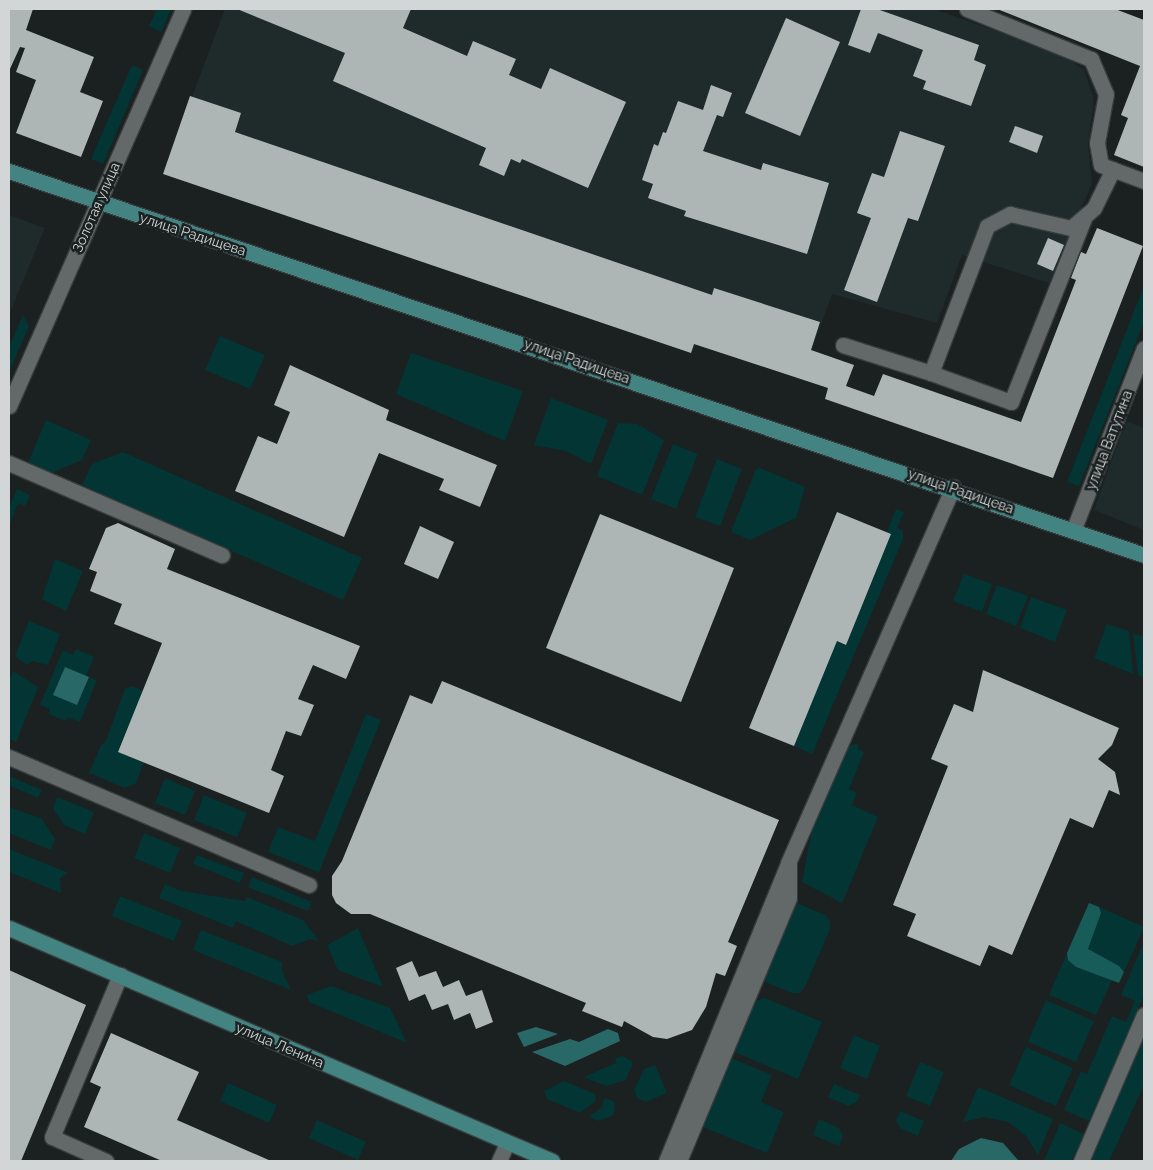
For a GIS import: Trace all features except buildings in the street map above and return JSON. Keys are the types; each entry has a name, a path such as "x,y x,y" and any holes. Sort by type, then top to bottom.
{"main road":[{"name":"улица Радищева","path":"9,171 953,487 1144,555"},
{"name":"улица Ленина","path":"9,928 552,1161"}],"street":[{"name":"Золотая улица","path":"9,406 183,9"},
{"path":"967,9 1092,59 1106,94 1097,142 1101,165 1144,181"},
{"path":"843,345 931,373 1011,402 1084,219 1113,169"},
{"path":"931,373 987,226 1010,214 1071,228 1084,219"},
{"name":"улица Ватутина","path":"1074,531 1144,348"},
{"path":"9,463 222,555"},
{"path":"666,1161 788,863 953,487"},
{"path":"9,758 309,885"},
{"path":"680,1161 789,898 792,878 788,863"},
{"path":"106,1161 52,1137 120,976"},
{"path":"1081,1161 1144,1015"},
{"path":"499,1161 508,1143"}],"shaded area":[{"path":"157,9 171,9 161,32 149,26"},
{"path":"225,9 934,9 1063,55 1084,70 1094,100 1088,145 1092,183 1049,283 962,255 937,323 832,294 801,379 696,345 691,353 163,174"},
{"path":"132,65 143,70 103,164 91,159"},
{"path":"9,215 45,228 9,315"},
{"path":"1144,286 1144,322 1079,486 1067,482"},
{"path":"23,315 29,326 9,372 9,347"},
{"path":"220,336 265,355 250,389 205,370"},
{"path":"411,353 523,391 505,441 396,394"},
{"path":"551,398 608,420 591,464 566,451 534,445"},
{"path":"46,420 91,440 82,460 51,473 28,463"},
{"path":"1126,421 1144,428 1144,530 1094,510"},
{"path":"618,423 637,424 664,440 642,495 597,476"},
{"path":"673,444 698,454 676,509 651,499"},
{"path":"123,452 362,558 343,600 82,485 92,464"},
{"path":"717,459 742,469 720,526 695,517"},
{"path":"760,468 805,487 796,518 750,540 731,532 756,469"},
{"path":"17,489 30,495 25,506 18,503 9,526 9,508"},
{"path":"896,509 904,512 897,528 903,531 903,539 812,754 794,746 832,653 823,636 846,645 891,534 887,532"},
{"path":"55,559 83,571 66,611 42,599"},
{"path":"964,574 992,584 982,612 953,601"},
{"path":"997,585 1028,596 1016,626 986,614"},
{"path":"1031,597 1067,610 1055,642 1020,628"},
{"path":"29,621 60,634 48,665 32,661 27,665 15,656"},
{"path":"1107,624 1129,631 1133,674 1094,658"},
{"path":"1133,633 1144,637 1144,678 1138,675"},
{"path":"76,649 94,657 86,676 65,667 77,705 89,677 97,680 80,722 68,717 66,721 48,714 50,709 40,705 63,650 73,655"},
{"path":"65,667 89,677 77,705 53,695"},
{"path":"13,671 38,687 16,742 9,739 9,682"},
{"path":"132,686 143,691 118,751 144,762 136,783 125,788 89,773 101,745 105,743 125,689"},
{"path":"366,714 381,720 319,872 268,852 278,827 315,841"},
{"path":"858,743 858,749 864,752 849,789 857,793 852,805 878,817 842,903 802,882 812,830 849,746"},
{"path":"9,776 42,790 38,798 9,785"},
{"path":"165,778 195,791 185,815 155,803"},
{"path":"204,795 247,813 237,837 194,820"},
{"path":"57,797 94,812 85,834 64,825 53,808"},
{"path":"9,807 42,819 55,839 51,850 9,833"},
{"path":"144,833 180,848 170,873 134,858"},
{"path":"9,849 69,873 60,878 61,893 9,872"},
{"path":"197,855 244,873 240,883 193,864"},
{"path":"252,877 312,902 308,911 248,887"},
{"path":"165,884 181,891 245,901 247,897 303,920 319,941 310,939 292,946 236,921 233,928 159,898"},
{"path":"120,896 182,921 174,941 112,916"},
{"path":"1089,903 1099,907 1101,913 1088,949 1119,966 1124,972 1119,983 1076,967 1068,960 1067,953"},
{"path":"799,904 825,915 830,920 830,929 805,987 799,993 792,993 761,980 793,905"},
{"path":"1099,907 1144,927 1124,972 1088,949 1101,913"},
{"path":"358,928 383,987 338,970 327,945"},
{"path":"201,930 282,962 282,971 291,990 193,950"},
{"path":"1144,942 1144,995 1089,1121 1064,1110 1081,1071 1087,1074 1112,1016 1126,1022 1135,1001 1121,995"},
{"path":"1067,953 1076,967 1112,980 1096,1015 1049,995"},
{"path":"331,986 390,1008 407,1043 309,1002 307,995"},
{"path":"765,998 822,1022 798,1079 732,1051 752,1002"},
{"path":"1046,1000 1094,1021 1076,1062 1028,1042"},
{"path":"536,1027 558,1034 524,1047 517,1033"},
{"path":"608,1029 618,1033 620,1041 565,1066 532,1052 570,1039 579,1042"},
{"path":"854,1035 880,1046 867,1079 840,1068"},
{"path":"1144,1037 1144,1085 1109,1161 1090,1161"},
{"path":"1026,1047 1073,1068 1056,1106 1009,1085"},
{"path":"622,1056 633,1062 626,1080 606,1086 584,1077 616,1063 615,1059"},
{"path":"729,1057 772,1075 761,1102 784,1112 767,1153 700,1126"},
{"path":"920,1062 944,1072 930,1106 906,1096"},
{"path":"655,1065 667,1093 646,1102 637,1098 634,1090 644,1069"},
{"path":"564,1081 595,1094 596,1101 580,1113 547,1099 544,1091"},
{"path":"228,1083 277,1105 269,1123 220,1101"},
{"path":"834,1084 860,1095 857,1102 848,1106 828,1097"},
{"path":"978,1087 1053,1119 1038,1155 1026,1136 1008,1122 984,1117 963,1122"},
{"path":"604,1098 615,1102 614,1115 599,1121 589,1117 602,1107"},
{"path":"900,1111 924,1121 918,1136 900,1128 896,1120"},
{"path":"819,1119 839,1128 843,1136 839,1146 813,1135"},
{"path":"317,1120 366,1142 358,1160 309,1138"},
{"path":"1060,1123 1084,1134 1071,1161 1044,1161"},
{"path":"981,1138 1003,1143 1019,1161 951,1161 959,1149"}]}
